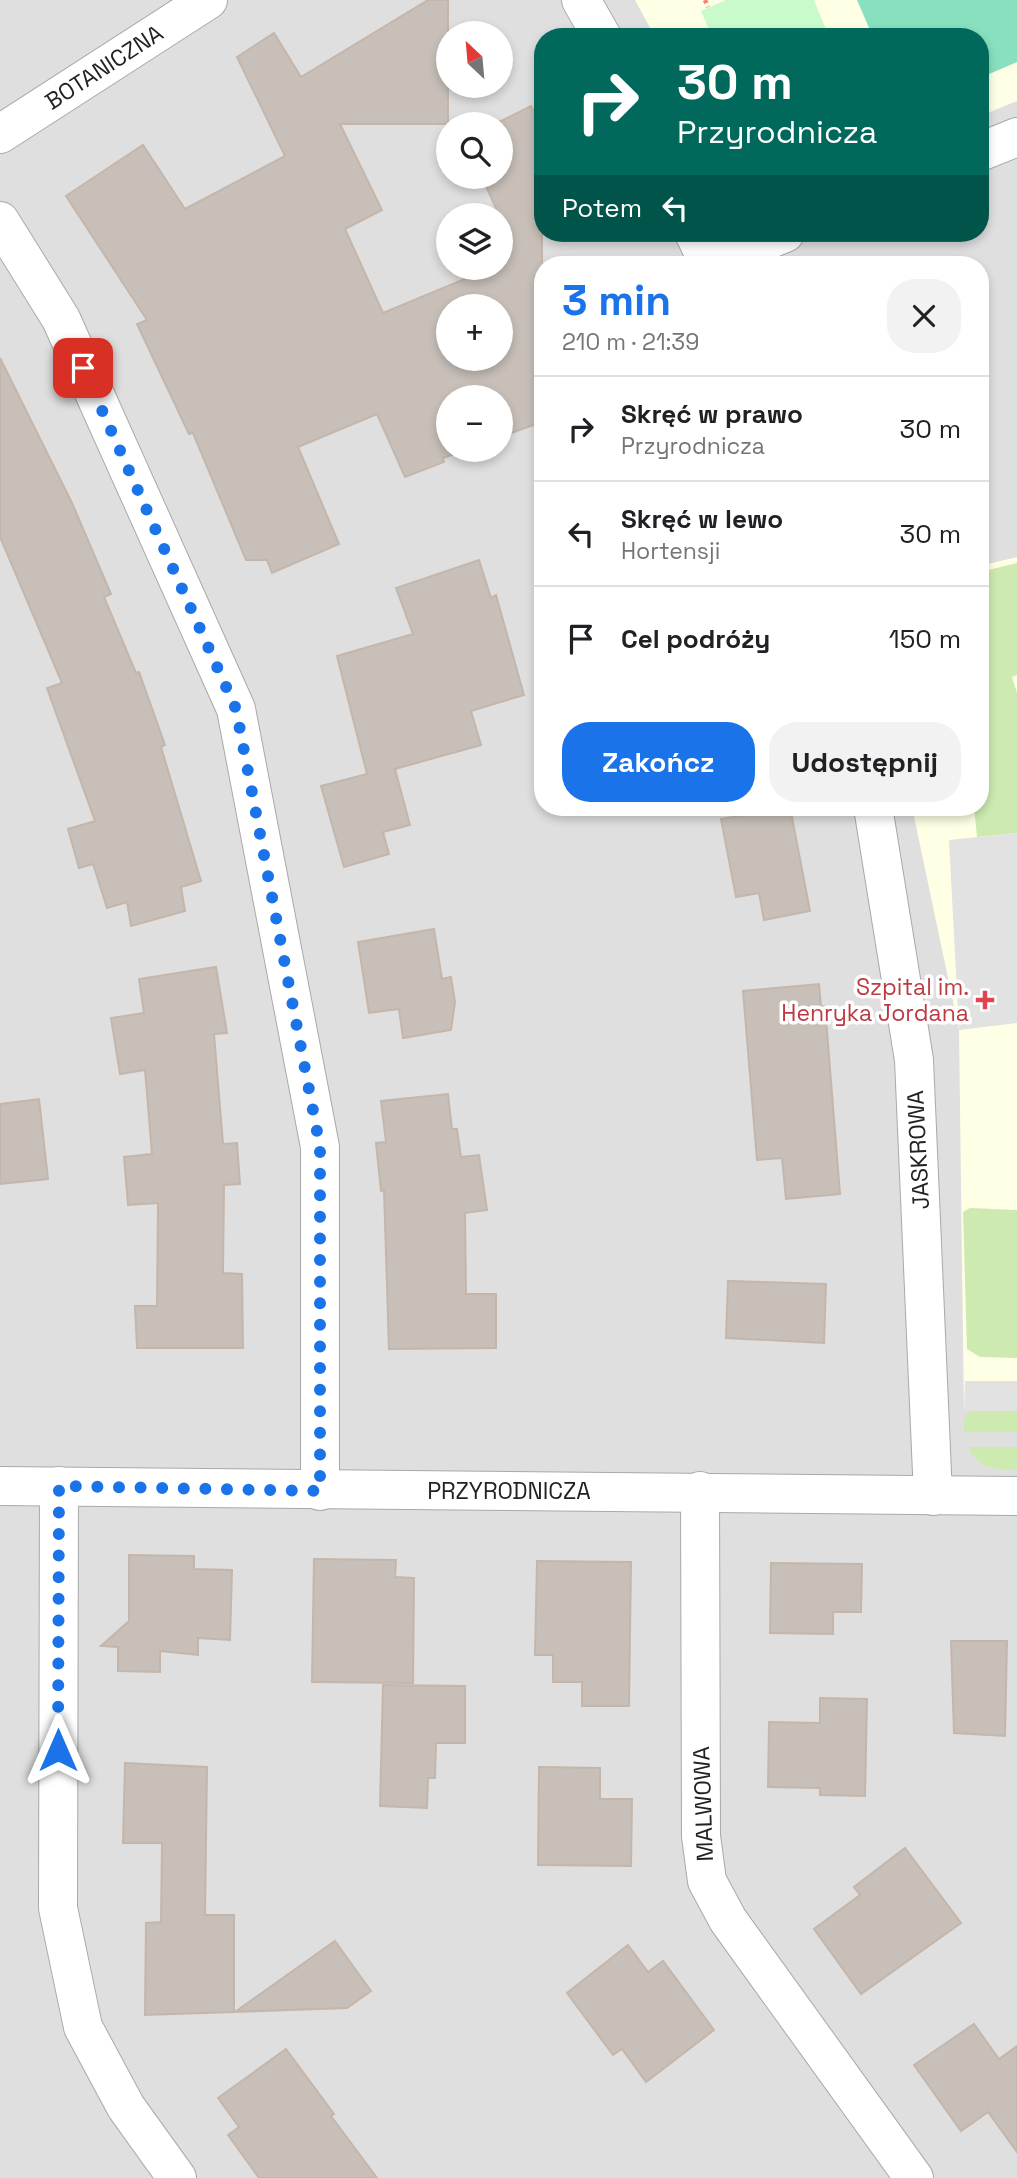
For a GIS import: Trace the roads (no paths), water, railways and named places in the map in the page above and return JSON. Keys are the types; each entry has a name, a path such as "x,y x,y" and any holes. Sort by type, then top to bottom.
{"street":[{"name":"BOTANICZNA","path":"0,134 208,0"},
{"path":"581,0 598,28"},
{"path":"989,148 1017,137"},
{"path":"0,220 61,319 236,709 320,1147 320,1491"},
{"path":"729,256 763,242"},
{"name":"JASKROWA","path":"874,816 914,1060 933,1496"},
{"name":"PRZYRODNICZA","path":"0,1486 1017,1496"},
{"path":"59,1486 58,1908 83,2027 126,2107 177,2178"},
{"name":"MALWOWA","path":"700,1491 702,1847 707,1881 728,1920 914,2178"}],"place":[{"name":"Szpital im. Henryka Jordana","path":"985,1000"}]}
